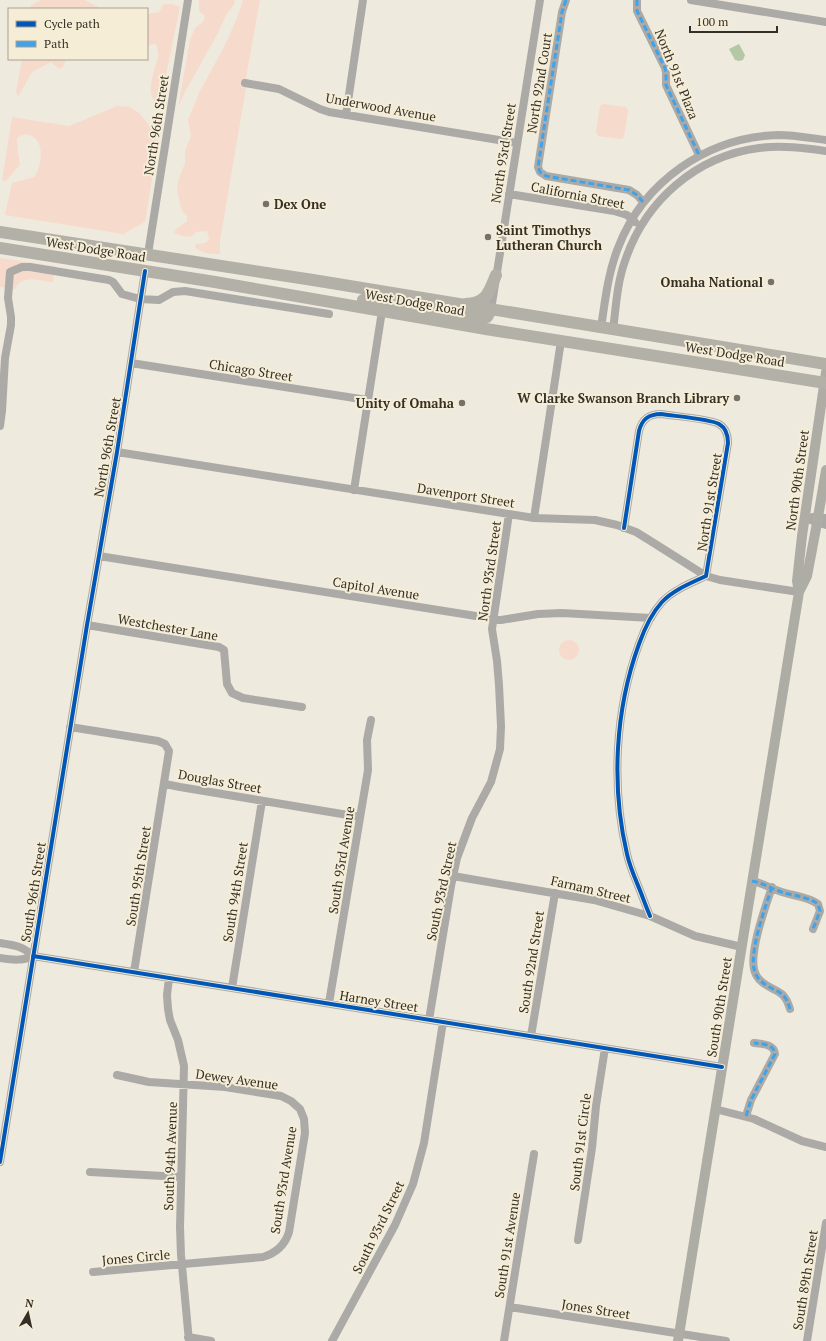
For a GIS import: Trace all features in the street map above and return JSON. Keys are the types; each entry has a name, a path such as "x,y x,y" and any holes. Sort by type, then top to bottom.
{"highway":[{"name":"West Dodge Road","path":"0,232 148,254 826,364"},
{"name":"West Dodge Road","path":"0,248 561,341 825,379"},
{"path":"451,304 472,303 482,300 488,294 496,275"},
{"path":"326,301 356,300 380,302 480,318 487,317 491,310"}],"main road":[{"name":"North 90th Street","path":"782,701 799,592 797,579 804,518 825,379"},
{"name":"North 90th Street","path":"799,592 806,579 822,521 826,470"},
{"name":"South 90th Street","path":"678,1337 782,701"}],"street":[{"name":"North 96th Street","path":"148,254 188,0"},
{"path":"346,115 363,0"},
{"name":"North 93rd Street","path":"491,310 508,194 540,0"},
{"name":"North 92nd Court","path":"566,0 562,12 538,162 539,170 546,176 629,190 637,195 643,202"},
{"name":"North 91st Plaza","path":"637,0 637,11 665,68 666,85 699,155"},
{"path":"691,0 826,22"},
{"name":"Underwood Avenue","path":"245,83 279,89 320,109 346,115 517,143"},
{"path":"607,329 614,258 632,219 643,202 655,188 669,176 699,155 730,143 761,137 786,135 826,140"},
{"path":"607,329 624,262 632,242 640,226 654,207 676,184 689,174 716,159 738,152 761,147 784,146 826,151"},
{"name":"California Street","path":"508,194 614,211 632,219 640,226"},
{"path":"614,258 624,262"},
{"path":"0,426 4,358 11,325 8,298 10,272 22,267 104,279 111,281 122,294 140,299 159,300 173,292 185,291 329,314"},
{"name":"North 96th Street","path":"87,625 117,452 145,271"},
{"path":"354,490 382,311"},
{"path":"534,518 561,341"},
{"name":"Chicago Street","path":"131,363 367,400"},
{"name":"North 91st Street","path":"624,528 640,428 643,421 651,415 661,414 716,422 721,425 726,432 728,447 706,576"},
{"name":"Davenport Street","path":"117,452 534,518 595,520 617,524 649,540 706,576 720,580 799,592"},
{"name":"North 93rd Street","path":"501,726 497,661 492,628 509,514"},
{"path":"804,518 822,521"},
{"name":"Capitol Avenue","path":"99,556 501,620 538,614 562,613 651,618"},
{"path":"650,916 632,873 626,852 619,810 618,746 622,711 631,670 645,629 656,609 669,596 706,576"},
{"name":"Westchester Lane","path":"87,625 219,647 224,650 227,684 232,693 242,698 302,707"},
{"name":"South 96th Street","path":"0,1162 87,625"},
{"name":"South 93rd Avenue","path":"329,1003 368,770 367,740 371,720"},
{"name":"South 93rd Street","path":"430,1020 453,876 472,818 491,782 497,764 500,749 501,726"},
{"name":"Douglas Street","path":"70,727 163,742 168,747 170,754 165,784 180,788 360,817"},
{"name":"South 95th Street","path":"134,972 165,784"},
{"name":"South 94th Street","path":"232,988 262,801"},
{"name":"Farnam Street","path":"453,876 555,893 608,904 650,916 695,936 742,947"},
{"path":"752,881 763,883 780,892 810,900 818,904 820,911 813,929"},
{"path":"772,887 760,922 754,956 754,968 755,973 761,981 784,995 790,1009"},
{"name":"South 92nd Street","path":"531,1036 555,893"},
{"path":"0,943 26,949 33,956 20,960 0,958"},
{"name":"Harney Street","path":"33,956 722,1067"},
{"name":"South 94th Avenue","path":"169,978 167,995 168,1009 182,1054 185,1084 180,1227 181,1265 188,1339"},
{"name":"South 93rd Street","path":"332,1341 392,1231 413,1184 424,1143 443,1022"},
{"path":"748,1117 755,1094 774,1057 775,1052 770,1046 754,1043"},
{"name":"South 91st Circle","path":"578,1240 605,1048"},
{"name":"Dewey Avenue","path":"116,1075 149,1082 225,1087 281,1096 292,1101 303,1114"},
{"path":"715,1109 748,1117 802,1141 826,1147"},
{"name":"South 93rd Avenue","path":"181,1265 263,1257 280,1248 286,1240 289,1232 305,1133 303,1114"},
{"name":"South 91st Avenue","path":"504,1341 534,1154"},
{"path":"90,1172 182,1177"},
{"name":"South 89th Street","path":"807,1341 826,1223"},
{"name":"Jones Circle","path":"93,1272 181,1265"},
{"name":"Jones Street","path":"510,1307 678,1337 726,1341"},
{"path":"188,1339 211,1341"}],"shaded area":[{"path":"41,0 85,0 100,8 30,8 31,5"},
{"path":"199,0 235,0 234,5 226,15 178,108 190,40 195,28 203,22 205,16 199,11"},
{"path":"243,0 260,0 246,78 243,81 246,88 220,241 220,254 210,254 195,247 196,244 205,243 209,240 207,231 196,232 191,237 174,233 176,229 187,221 187,216 183,212 180,204 177,189 179,178 185,163 185,151 191,136 188,120 200,91 224,47"},
{"path":"164,4 172,4 180,7 161,99 154,101 151,85 158,54 156,44 148,46 148,14 159,12"},
{"path":"739,44 745,55 743,60 739,61 735,60 729,49"},
{"path":"22,60 66,60 63,67 59,69 51,62 32,72 18,97 16,92"},
{"path":"603,104 626,107 628,111 624,137 621,139 598,136 596,132 600,106"},
{"path":"117,106 130,107 139,113 149,125 158,142 145,222 123,234 5,215 12,183 34,177 39,166 41,153 38,142 34,138 26,134 18,137 20,165 6,181 2,180 12,117 69,126"},
{"path":"0,258 55,266 53,282 26,280 18,284 15,289 0,287"},
{"path":"569,640 576,643 579,650 576,657 569,660 562,657 559,650 562,643"}],"marked path":[{"path":"566,0 562,12 538,167 540,172 546,176 629,190 637,195 643,202"},
{"path":"637,0 637,11 665,68 666,85 699,155"},
{"path":"752,881 784,893 809,899 818,904 820,911 813,929"},
{"path":"772,887 756,940 753,961 754,969 761,981 785,997 790,1009"},
{"path":"746,1116 751,1100 775,1054 773,1048 770,1046 754,1043"}],"cycle path":[{"path":"0,1162 87,625 117,452 145,271"},
{"path":"624,528 639,431 644,420 650,416 661,414 692,418 719,424 726,432 728,443 706,576 671,594 662,602 651,617 641,639 631,669 620,722 617,775 622,828 630,864 650,916"},
{"path":"33,956 722,1067"}],"place":[{"name":"Dex One","path":"266,204"},
{"name":"Saint Timothys Lutheran Church","path":"488,237"},
{"name":"Omaha National","path":"771,282"},
{"name":"W Clarke Swanson Branch Library","path":"737,398"},
{"name":"Unity of Omaha","path":"462,403"}]}
